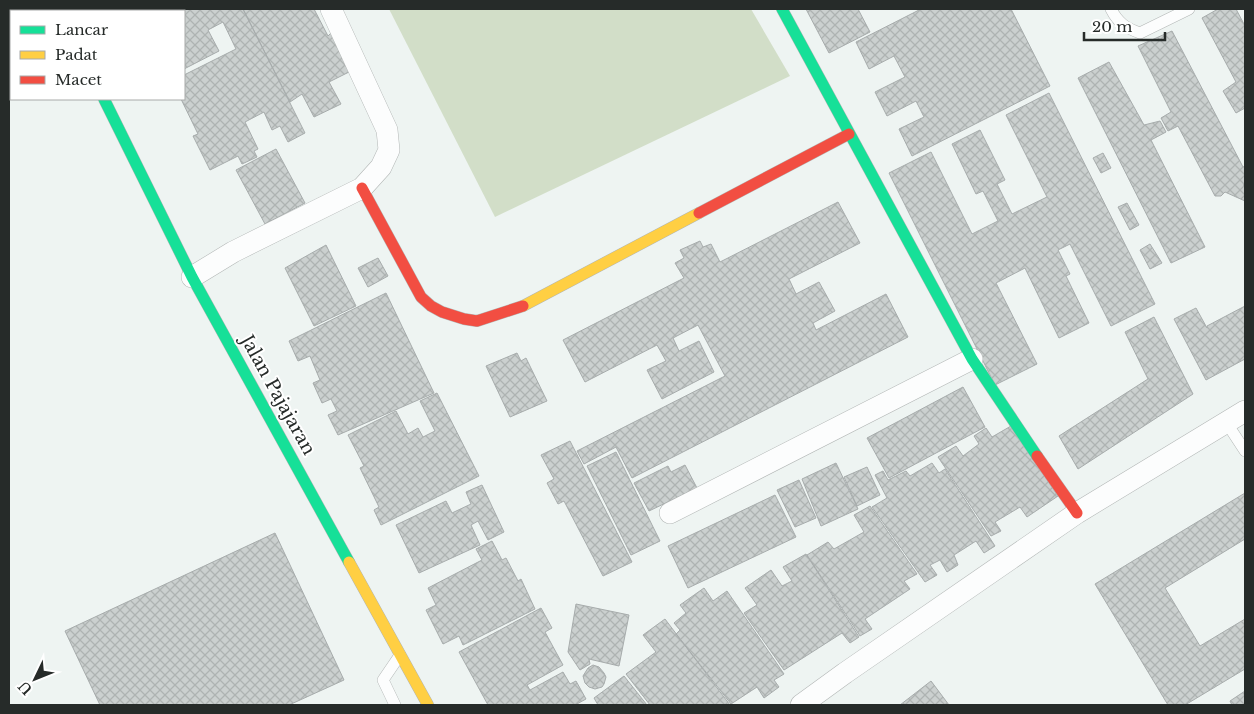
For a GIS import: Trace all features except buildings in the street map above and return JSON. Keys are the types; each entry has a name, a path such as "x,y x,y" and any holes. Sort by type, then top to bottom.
{"street":[{"path":"192,277 233,252 362,188 381,167 389,150 387,130 331,9"},
{"path":"782,9 972,359 1077,513"},
{"name":"Jalan Pajajaran","path":"104,100 192,277 428,705"},
{"path":"362,188 421,297 431,306 442,312 477,321 526,305 849,134"},
{"path":"670,513 972,359"},
{"path":"801,705 1077,513 1245,411"}],"lane":[{"path":"1111,9 1127,28 1140,33 1189,9"},
{"path":"1226,422 1245,452"},
{"path":"395,705 383,680 401,653"}],"green space":[{"path":"389,9 751,9 790,76 495,217"}],"traffic: fast":[{"path":"782,9 972,359 1037,456"},
{"path":"104,100 192,277 349,562"}],"traffic: slow":[{"path":"523,306 699,213"},
{"path":"349,562 428,705"}],"traffic: jam":[{"path":"699,213 849,134"},
{"path":"362,188 421,297 431,306 442,312 477,321 523,306"},
{"path":"1037,456 1077,513"}]}
